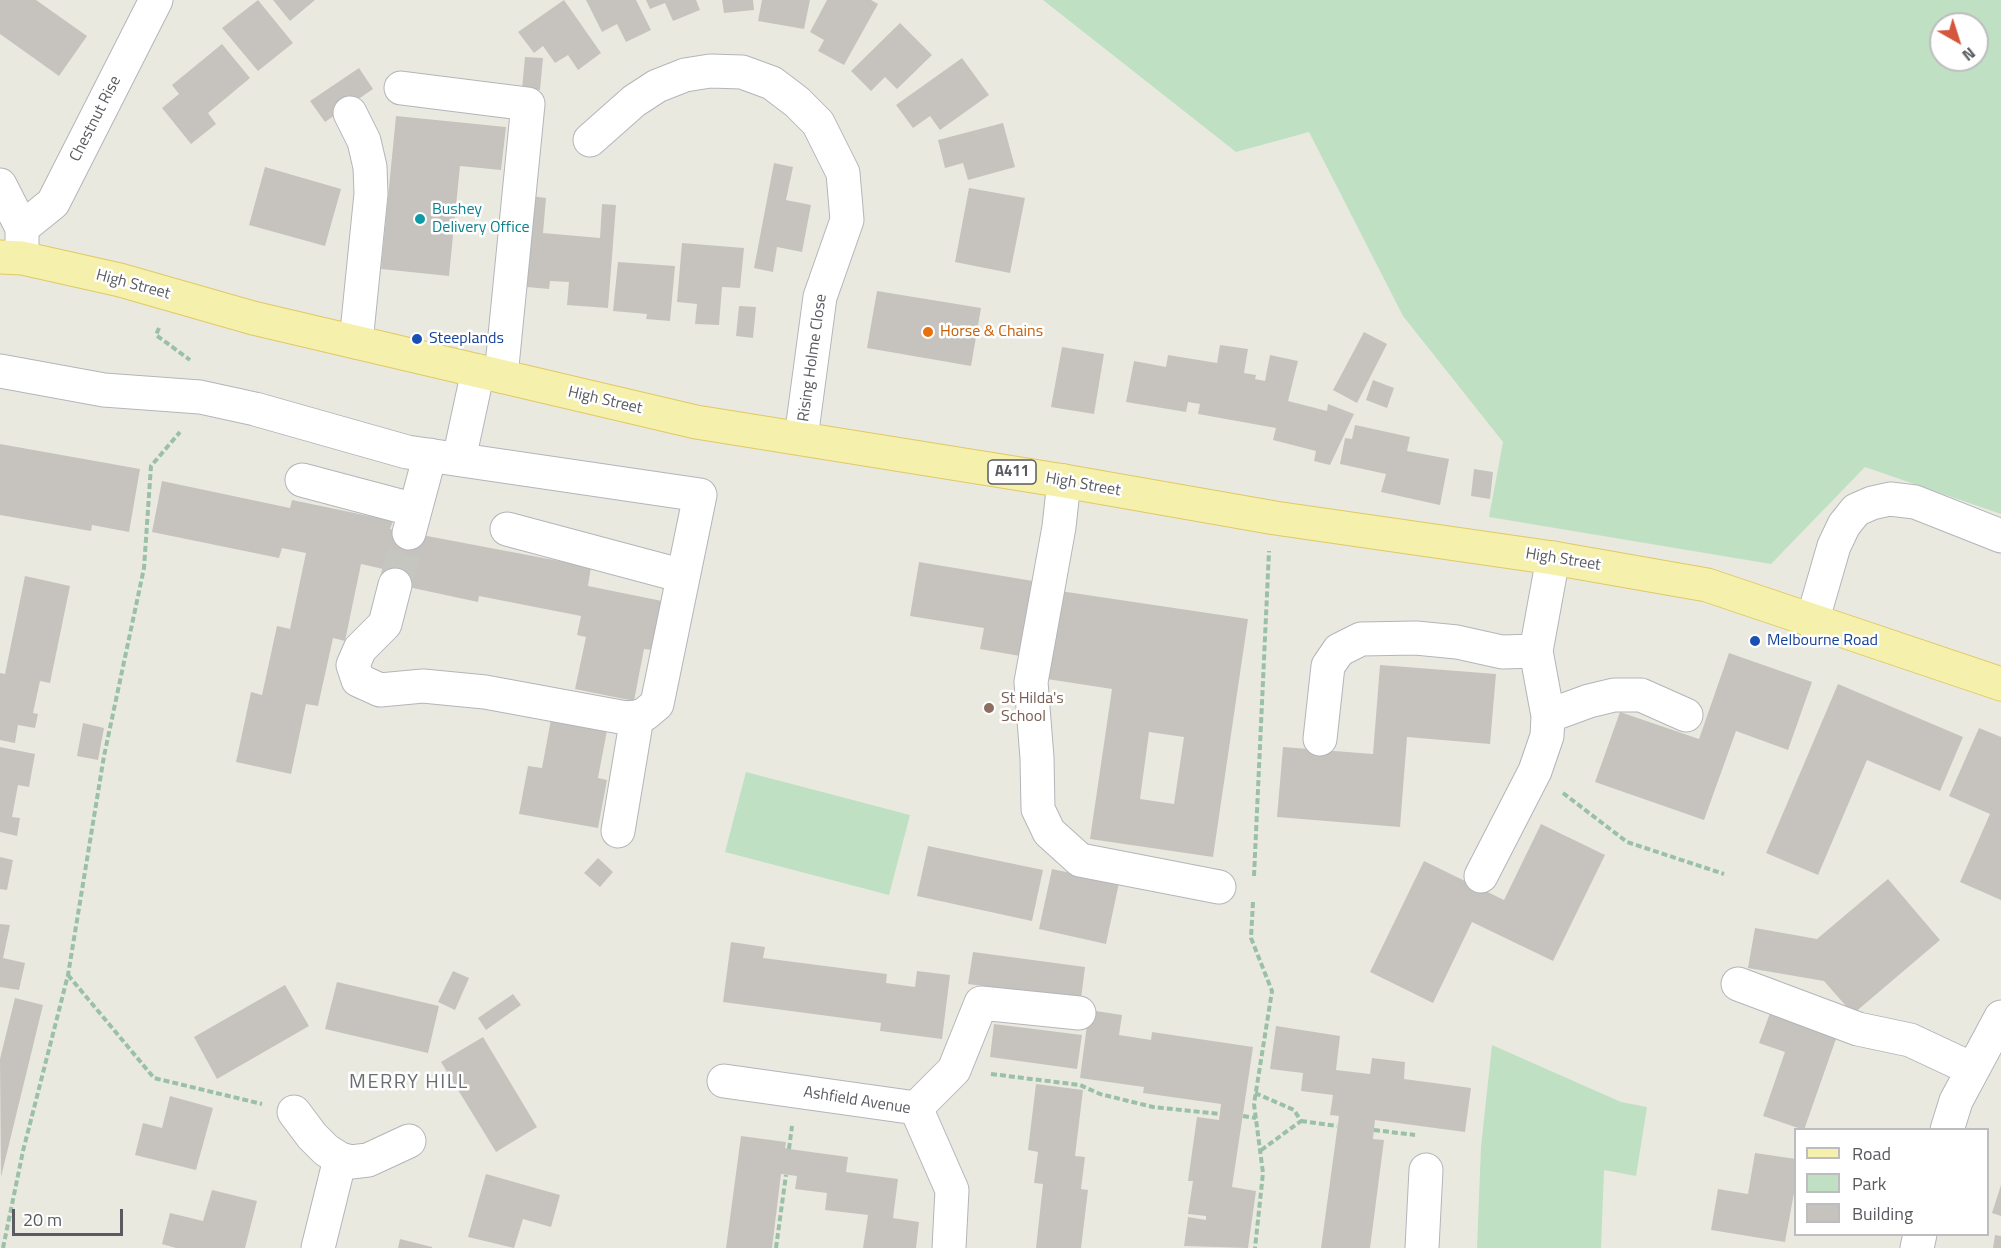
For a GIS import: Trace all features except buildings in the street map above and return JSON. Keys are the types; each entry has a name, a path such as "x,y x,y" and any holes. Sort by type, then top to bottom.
{"main road":[{"name":"High Street","path":"15,248 254,318 696,422 1064,481 1275,518 1553,558 1707,585 2001,684"}],"street":[{"name":"Chestnut Rise","path":"15,248 53,203 156,0"},
{"name":"Rising Holme Close","path":"590,140 634,101 657,86 685,75 710,70 742,72 772,83 797,102 818,123 843,174 847,220 820,297 801,438"},
{"path":"303,480 412,521 490,374 528,104 401,88"},
{"path":"350,113 364,141 370,176 356,342"},
{"path":"0,185 15,248"},
{"path":"0,371 104,390 200,398 255,409 407,452 700,495 657,704 637,717 626,718 485,692 423,686 380,690 358,680 353,665 360,649 385,624 395,585"},
{"path":"1064,481 1059,527 1030,682 1037,758 1038,808 1048,831 1080,860 1219,887"},
{"path":"1812,622 1834,546 1844,525 1856,510 1872,503 1890,500 1915,502 2001,536"},
{"path":"507,529 683,576"},
{"path":"1481,876 1535,771 1547,736 1548,716 1536,651 1553,558"},
{"path":"1320,740 1328,666 1339,650 1361,639 1416,638 1457,642 1502,652 1536,651"},
{"path":"1548,716 1589,701 1614,696 1641,695 1686,715"},
{"path":"618,831 637,717"},
{"path":"1738,984 1858,1029 1910,1040 1972,1069"},
{"path":"916,1108 954,1070 981,1003 1079,1013"},
{"path":"1948,1128 1956,1101 2001,1017"},
{"name":"Ashfield Avenue","path":"724,1081 916,1108 952,1190 949,1248"},
{"path":"294,1112 326,1150 340,1159 351,1162 368,1160 409,1141"},
{"path":"318,1248 340,1159"},
{"path":"1422,1248 1426,1170"}],"path":[{"path":"3,1248 23,1151 68,975 104,756 144,568 151,466 184,426 200,398 206,372 156,335 160,325"},
{"path":"1254,879 1269,550 1275,518"},
{"path":"1535,771 1627,842 1724,874"},
{"path":"1253,891 1251,938 1272,991 1255,1093 1263,1173 1255,1248"},
{"path":"68,975 154,1077 294,1112"},
{"path":"954,1070 1080,1085 1100,1094 1153,1107 1220,1114"},
{"path":"1255,1093 1294,1110 1300,1121"},
{"path":"1243,1116 1256,1118"},
{"path":"1260,1151 1300,1121 1338,1126"},
{"path":"776,1248 786,1174"}],"green space":[{"path":"1043,0 2001,0 2001,514 1865,467 1771,564 1489,517 1503,442 1403,316 1309,132 1236,152"},
{"path":"746,772 910,815 889,895 725,852"},
{"path":"1492,1045 1621,1102 1647,1107 1636,1176 1604,1170 1601,1248 1477,1248 1481,1147"}],"tunnel":[{"path":"395,585 409,533"}],"place":[{"name":"Bushey Delivery Office","path":"420,219"},
{"name":"Horse & Chains","path":"928,332"},
{"name":"Steeplands","path":"417,339"},
{"name":"Melbourne Road","path":"1755,641"},
{"name":"St Hilda's School","path":"989,708"}],"district":[{"name":"MERRY HILL","path":"409,1083"}]}
